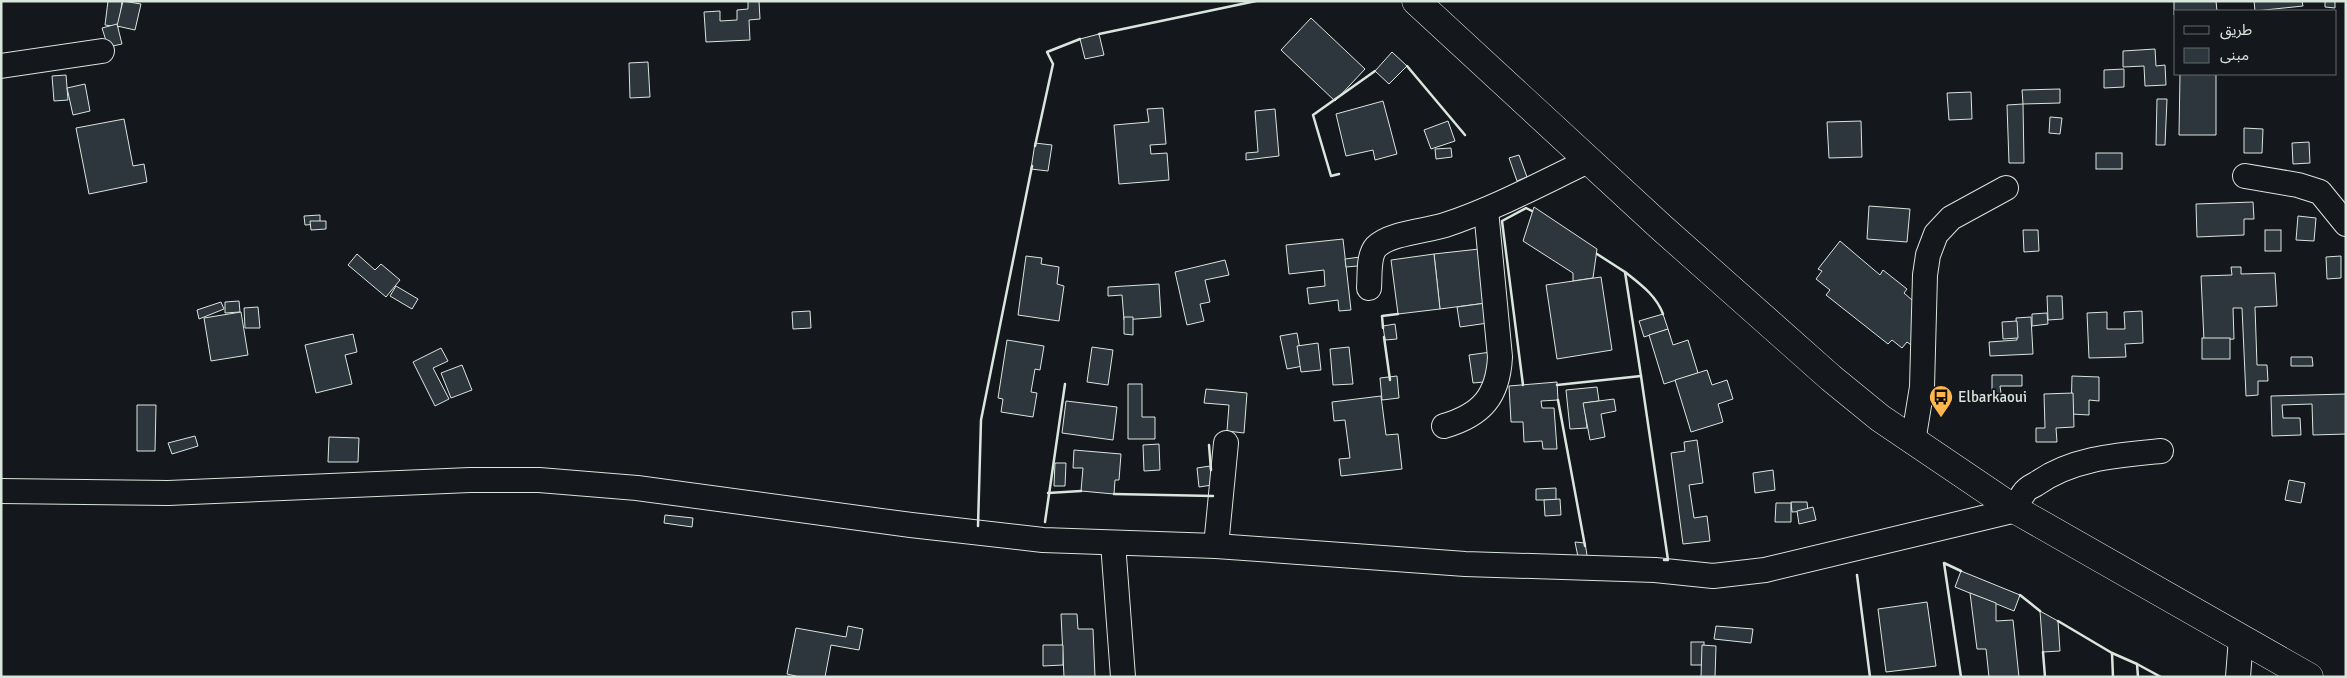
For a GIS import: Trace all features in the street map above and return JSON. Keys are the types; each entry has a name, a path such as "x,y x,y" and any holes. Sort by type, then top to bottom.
{"main road":[{"path":"1416,1 1588,161 1831,378 1913,442 2016,510 2309,677"}],"street":[{"path":"1,66 102,52"},
{"path":"1369,288 1372,256 1376,248 1383,242 1486,210 1588,161"},
{"path":"2245,176 2298,184 2320,192 2346,224"},
{"path":"1913,442 1922,387 1925,275 1932,243 1944,223 1950,218 2006,188"},
{"path":"1444,426 1462,421 1476,412 1486,403 1498,378 1500,357 1486,210"},
{"path":"1216,546 1226,443"},
{"path":"1,491 168,493 470,480 539,480 638,488 911,525 1043,540 1216,546 1465,564 1655,570 1713,576 1765,570 2016,510 2024,492 2062,469 2118,455 2161,451"},
{"path":"1114,543 1123,677"},
{"path":"2238,677 2241,638"}],"building":[{"path":"108,1 122,1 119,27 105,25"},
{"path":"123,1 141,4 135,30 117,26"},
{"path":"748,1 759,1 760,19 749,20 750,40 706,42 704,12 720,11 720,21 737,20 737,10 748,9"},
{"path":"2174,1 2216,1 2217,10 2174,10"},
{"path":"2254,1 2302,1 2303,6 2265,10 2255,10"},
{"path":"2325,1 2335,1 2335,8 2325,7"},
{"path":"1311,18 1365,69 1335,101 1281,50"},
{"path":"117,24 122,44 108,47 102,28"},
{"path":"1099,34 1104,55 1085,59 1080,39"},
{"path":"2155,49 2156,66 2165,65 2166,85 2145,86 2144,66 2123,67 2123,51"},
{"path":"1392,52 1407,66 1389,84 1375,71"},
{"path":"648,62 650,97 630,98 629,63"},
{"path":"2124,69 2124,87 2104,88 2104,70"},
{"path":"66,75 68,100 54,101 52,76"},
{"path":"2180,75 2216,75 2216,135 2179,135"},
{"path":"85,84 90,111 73,115 67,88"},
{"path":"2060,89 2060,103 2023,104 2022,90"},
{"path":"1971,92 1972,119 1949,120 1947,93"},
{"path":"2157,99 2167,99 2165,145 2156,145"},
{"path":"1383,101 1397,154 1375,160 1373,150 1346,156 1336,114"},
{"path":"2023,104 2024,163 2009,163 2007,105"},
{"path":"1163,108 1166,144 1150,145 1151,154 1167,153 1169,180 1119,184 1114,125 1149,122 1147,109"},
{"path":"1275,109 1279,156 1246,160 1246,153 1258,152 1255,111"},
{"path":"2050,117 2062,118 2060,134 2049,133"},
{"path":"124,119 133,166 144,164 147,182 89,194 76,128"},
{"path":"1448,121 1455,141 1431,149 1424,130"},
{"path":"1861,121 1862,157 1829,158 1827,122"},
{"path":"2244,128 2263,129 2262,153 2244,153"},
{"path":"2309,142 2310,163 2293,164 2292,143"},
{"path":"1035,143 1052,145 1048,171 1031,169"},
{"path":"1451,148 1452,157 1436,159 1435,149"},
{"path":"2096,153 2122,153 2122,169 2096,169"},
{"path":"1519,155 1527,177 1517,181 1509,158"},
{"path":"2253,202 2254,219 2244,219 2244,235 2197,237 2196,204"},
{"path":"1869,206 1910,209 1907,242 1867,239"},
{"path":"1534,207 1597,249 1593,278 1573,281 1573,273 1523,241"},
{"path":"320,215 320,224 305,225 304,216"},
{"path":"2298,216 2316,218 2314,241 2296,240"},
{"path":"310,221 326,221 326,229 311,230"},
{"path":"2023,230 2038,230 2039,251 2024,252"},
{"path":"2265,230 2281,230 2281,251 2265,251"},
{"path":"1343,239 1351,310 1339,311 1338,300 1309,304 1307,288 1325,286 1324,270 1289,274 1286,245"},
{"path":"1840,241 1880,275 1883,270 1907,289 1904,293 1920,307 1914,347 1907,342 1902,348 1892,340 1888,344 1826,295 1830,290 1816,279 1822,271 1818,269"},
{"path":"1479,249 1486,303 1440,309 1434,254"},
{"path":"357,254 375,270 381,264 400,280 386,297 348,265"},
{"path":"1434,254 1440,309 1398,314 1391,260"},
{"path":"1026,256 1042,258 1041,264 1059,267 1057,284 1064,286 1059,321 1018,315"},
{"path":"1368,256 1369,265 1346,267 1345,259"},
{"path":"2341,256 2341,278 2327,279 2326,257"},
{"path":"1225,260 1229,275 1205,280 1210,302 1200,304 1204,321 1187,325 1175,272"},
{"path":"2231,267 2241,267 2241,274 2275,273 2277,306 2255,307 2257,365 2267,365 2268,381 2258,381 2258,395 2246,396 2242,308 2233,308 2234,339 2204,341 2201,276 2232,275"},
{"path":"1601,277 1612,350 1557,359 1546,285"},
{"path":"1159,284 1161,317 1124,320 1122,295 1108,296 1108,287"},
{"path":"396,286 418,299 412,309 390,296"},
{"path":"2047,296 2062,296 2063,319 2048,320"},
{"path":"239,301 240,312 225,313 225,302"},
{"path":"221,302 224,309 199,319 197,310"},
{"path":"1486,303 1488,323 1460,327 1457,307"},
{"path":"258,307 260,328 245,328 244,308"},
{"path":"810,311 811,328 793,329 792,312"},
{"path":"2142,311 2143,343 2125,344 2126,357 2089,358 2087,313 2107,312 2107,329 2125,329 2124,312"},
{"path":"241,312 248,355 211,361 204,318"},
{"path":"2047,313 2048,324 2032,326 2032,314"},
{"path":"1663,314 1668,329 1644,337 1639,321"},
{"path":"1124,317 1133,317 1133,335 1124,334"},
{"path":"2031,317 2033,354 1990,356 1989,342 2017,340 2016,318"},
{"path":"2017,321 2018,338 2003,339 2002,322"},
{"path":"1395,324 1397,339 1385,340 1383,326"},
{"path":"1668,329 1673,345 1688,340 1698,373 1664,384 1649,335"},
{"path":"1297,333 1303,366 1287,369 1280,336"},
{"path":"353,334 357,352 345,355 352,384 316,393 305,345"},
{"path":"2202,338 2230,338 2230,359 2202,359"},
{"path":"1007,340 1044,346 1040,370 1035,369 1031,392 1037,393 1033,417 1001,412 1003,399 998,398"},
{"path":"1318,343 1321,370 1301,372 1297,346"},
{"path":"1092,347 1113,350 1108,385 1087,382"},
{"path":"1349,347 1353,384 1333,385 1330,349"},
{"path":"441,348 448,361 433,368 449,399 435,406 413,362"},
{"path":"1491,352 1495,381 1473,383 1469,355"},
{"path":"2291,357 2312,357 2313,366 2291,366"},
{"path":"462,365 472,390 451,398 441,373"},
{"path":"1707,370 1712,385 1727,380 1733,399 1718,404 1723,422 1691,432 1675,380"},
{"path":"1992,375 2022,375 2022,386 2000,386 2001,393 1992,393"},
{"path":"1397,376 1399,398 1382,400 1380,378"},
{"path":"2072,376 2099,377 2099,401 2089,400 2089,415 2071,414"},
{"path":"1557,382 1558,400 1541,401 1542,408 1554,408 1557,449 1543,449 1542,441 1524,442 1523,422 1511,422 1509,386"},
{"path":"1128,384 1142,384 1142,417 1155,417 1155,439 1128,439"},
{"path":"1597,387 1599,401 1584,403 1587,428 1570,429 1566,390"},
{"path":"1206,389 1247,393 1244,433 1227,431 1229,405 1204,403"},
{"path":"2073,393 2074,427 2056,428 2057,442 2036,442 2036,428 2045,428 2044,394"},
{"path":"2346,394 2346,434 2313,435 2312,404 2282,405 2283,418 2300,418 2301,435 2272,436 2271,396"},
{"path":"1381,396 1386,435 1398,434 1402,469 1341,476 1339,459 1350,458 1345,420 1334,421 1332,402"},
{"path":"1614,399 1616,411 1601,414 1605,437 1590,440 1583,403"},
{"path":"1066,401 1117,407 1113,440 1062,433"},
{"path":"137,405 156,405 155,451 137,451"},
{"path":"195,436 198,446 172,454 168,443"},
{"path":"329,437 359,438 358,462 328,462"},
{"path":"1697,440 1703,483 1689,485 1694,518 1707,516 1710,541 1683,544 1671,453 1685,451 1684,442"},
{"path":"1159,444 1160,470 1144,471 1143,445"},
{"path":"1074,450 1121,454 1119,480 1115,480 1114,494 1081,491 1083,468 1073,468"},
{"path":"1055,463 1066,463 1065,486 1054,486"},
{"path":"1210,466 1212,485 1199,487 1197,468"},
{"path":"1773,470 1775,490 1755,493 1753,473"},
{"path":"2289,480 2305,483 2301,503 2285,500"},
{"path":"1556,488 1556,500 1536,500 1536,489"},
{"path":"1560,499 1561,515 1545,516 1544,500"},
{"path":"1791,502 1807,502 1808,511 1792,512"},
{"path":"1776,503 1791,503 1791,522 1775,522"},
{"path":"1813,507 1816,520 1799,524 1797,511"},
{"path":"665,515 693,518 692,527 664,523"},
{"path":"1575,542 1585,543 1588,561 1579,562"},
{"path":"1961,571 2020,595 2014,611 1955,587"},
{"path":"1970,593 1996,603 1996,621 2013,620 2019,677 1989,677 1986,649 1977,649"},
{"path":"1927,602 1936,666 1886,672 1878,609"},
{"path":"2040,611 2058,621 2060,651 2043,652"},
{"path":"1061,614 1077,614 1078,629 1093,629 1095,677 1064,677"},
{"path":"848,626 863,629 859,650 831,645 825,677 800,677 787,674 796,628 846,637"},
{"path":"1716,626 1753,629 1751,643 1714,639"},
{"path":"1691,642 1704,642 1704,665 1691,665"},
{"path":"1043,645 1063,645 1063,665 1043,666"},
{"path":"1702,645 1716,646 1715,677 1701,677"}],"wall":[{"path":"1099,34 1256,1"},
{"path":"1035,146 1053,64 1047,52 1080,39"},
{"path":"1407,66 1465,135"},
{"path":"1339,174 1331,176 1313,115 1375,71"},
{"path":"978,526 981,420 1032,166"},
{"path":"1523,385 1502,221 1526,208 1532,211"},
{"path":"1557,385 1641,376 1625,272 1597,254"},
{"path":"1625,272 1652,296 1663,314"},
{"path":"1383,328 1382,316 1398,314"},
{"path":"1384,337 1390,380"},
{"path":"1641,376 1668,560 1664,560"},
{"path":"1045,522 1065,384"},
{"path":"1558,400 1585,546"},
{"path":"1209,445 1211,470"},
{"path":"1048,493 1081,491"},
{"path":"1114,494 1213,496"},
{"path":"1961,571 1944,563 1961,677"},
{"path":"1857,575 1870,677"},
{"path":"2020,595 2040,611"},
{"path":"2058,621 2112,653 2113,677"},
{"path":"2043,652 2045,677"},
{"path":"2112,654 2137,664 2138,677"},
{"path":"2137,664 2161,677"}],"place":[{"name":"Elbarkaoui","path":"1941,418"}]}
